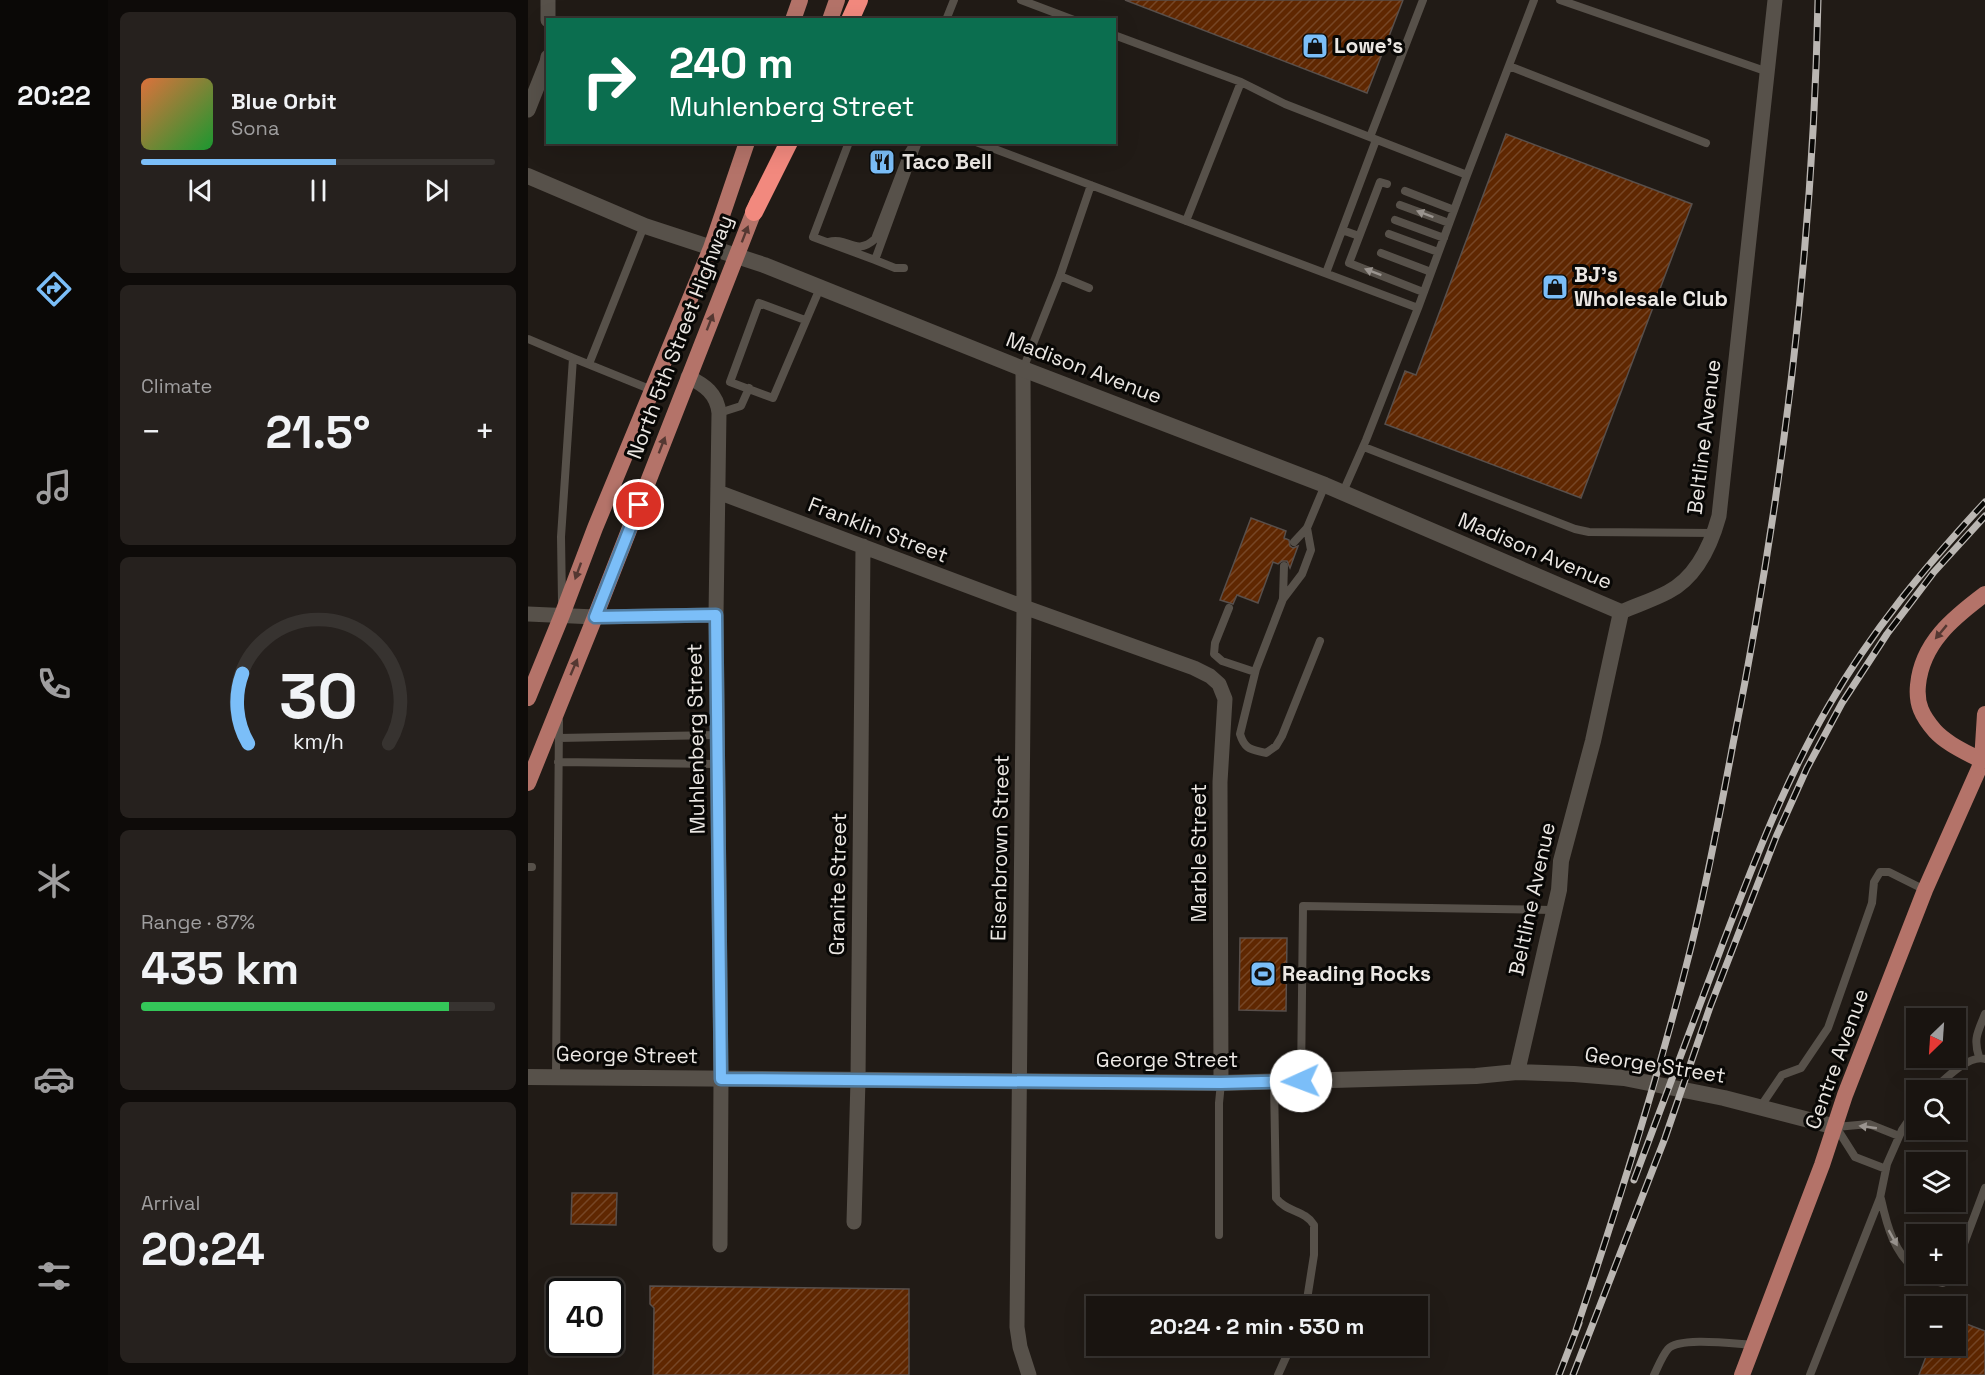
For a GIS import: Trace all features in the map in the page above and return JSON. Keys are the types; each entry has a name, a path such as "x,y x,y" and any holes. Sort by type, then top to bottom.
{"highway":[{"path":"851,18 859,0"},
{"path":"754,212 788,144"}],"main road":[{"path":"794,18 800,0"},
{"path":"831,18 837,0"},
{"name":"North 5th Street Highway","path":"528,698 595,528 711,248 746,144"},
{"name":"North 5th Street Highway","path":"528,783 781,144"},
{"path":"1984,759 1943,739 1936,732 1922,714 1918,705 1918,692 1921,670 1930,646 1953,620 1985,594"},
{"name":"Centre Avenue","path":"1742,1375 1836,1127 1845,1095 1925,890 1984,759 1985,714"}],"street":[{"path":"548,18 549,0"},
{"name":"Beltline Avenue","path":"1517,1072 1559,890 1561,861 1593,741 1621,612 1671,591 1698,564 1714,533 1720,505 1775,0"},
{"path":"528,110 546,65"},
{"name":"Madison Avenue","path":"528,176 645,226 764,265 1023,369 1325,485 1621,612"},
{"name":"Eisenbrown Street","path":"1023,369 1024,607 1017,1327 1020,1347 1029,1375"},
{"name":"Muhlenberg Street","path":"688,377 706,387 713,395 718,404 719,413 716,615 721,1079 720,1245"},
{"name":"Franklin Street","path":"718,492 1024,607"},
{"name":"Granite Street","path":"854,1222 858,1080 863,546"},
{"name":"Marble Street","path":"1024,607 1194,668 1210,676 1219,684 1225,699 1220,782 1221,1083"},
{"path":"528,614 595,617 716,615"},
{"name":"George Street","path":"528,1077 1221,1083 1476,1076 1517,1072 1574,1074 1624,1078 1724,1098 1836,1127"}],"lane":[{"path":"947,18 954,0"},
{"path":"1021,0 1069,18"},
{"path":"1326,273 1423,0"},
{"path":"1343,493 1364,447 1418,308 1534,0"},
{"path":"1560,0 1768,72"},
{"path":"1116,35 1240,82 1285,104 1467,176"},
{"path":"1509,66 1706,143"},
{"path":"1186,221 1240,82"},
{"path":"848,144 813,237 895,268 904,268"},
{"path":"828,242 836,239 858,248 867,246 875,239 908,153 915,144"},
{"path":"875,261 916,144"},
{"path":"981,144 1418,308"},
{"path":"1387,184 1380,182 1378,197 1368,226 1349,263 1424,292"},
{"path":"1023,369 1060,276 1091,185"},
{"path":"1405,191 1454,210"},
{"path":"1400,205 1449,224"},
{"path":"1395,220 1443,238"},
{"path":"589,364 645,226"},
{"path":"1342,230 1360,242"},
{"path":"1389,234 1438,252"},
{"path":"1382,253 1431,272"},
{"path":"1060,276 1089,288"},
{"path":"805,320 759,303 730,382 773,398 820,288"},
{"path":"528,339 652,390"},
{"path":"562,615 561,537 573,358"},
{"path":"719,413 741,406 749,388"},
{"path":"1364,447 1575,529 1589,532 1714,533"},
{"path":"1294,542 1307,528 1325,485"},
{"path":"1307,528 1311,550 1302,574 1283,599 1255,672 1240,734 1243,744 1248,748 1266,753 1276,746 1320,641"},
{"path":"1283,599 1284,566"},
{"path":"1229,608 1215,643 1214,654 1222,661 1255,672"},
{"path":"556,1076 559,703"},
{"path":"559,738 717,735"},
{"path":"558,762 717,764"},
{"path":"1760,1108 1782,1074 1801,1068 1828,1028 1872,903 1874,882 1880,872 1889,872 1925,890"},
{"path":"1301,1081 1304,906 1554,910"},
{"path":"1945,1080 1962,1066 1982,1058 1975,1044 1975,1038 1985,1014"},
{"path":"1274,1082 1276,1198 1286,1208 1304,1214 1314,1225 1314,1255 1308,1296"},
{"name":"Marble Street","path":"1219,1235 1218,1103 1221,1083"},
{"path":"1886,1169 1855,1157 1836,1127 1869,1124 1899,1136"},
{"path":"1810,1375 1881,1198 1886,1169 1906,1125"},
{"path":"1966,1238 1985,1188"},
{"path":"1881,1198 1888,1232 1906,1261"},
{"path":"1654,1375 1668,1348 1677,1344 1705,1342 1754,1345"},
{"path":"1278,1375 1287,1356"}],"building":[{"name":"Lowe's","path":"1125,0 1403,0 1367,93"},
{"name":"BJ's Wholesale Club","path":"1506,134 1692,204 1581,498 1385,424 1405,371 1416,375"},
{"path":"1251,518 1286,531 1284,538 1289,540 1290,546 1293,548 1298,546 1290,568 1287,561 1278,564 1273,562 1258,603 1237,595 1233,604 1220,600"},
{"name":"Reading Rocks","path":"1240,938 1287,938 1286,1011 1239,1010"},
{"path":"572,1193 617,1193 616,1225 571,1224"},
{"path":"650,1286 909,1289 909,1375 653,1375 654,1308 650,1304"},
{"path":"1966,1324 1985,1331 1985,1375 1919,1375 1926,1356 1966,1356"}],"railway":[{"path":"1576,1330 1637,1142 1690,951 1713,848 1751,652 1780,467 1802,281 1810,187 1818,0"},
{"path":"1634,1180 1759,852 1812,735 1845,679 1881,625 1941,551 1985,502"},
{"path":"1573,1375 1665,1138 1710,1007 1776,837 1807,768 1842,703 1887,634 1934,572 1985,516"},
{"path":"1559,1375 1579,1323"}],"place":[{"name":"Lowe's","path":"1315,46"},
{"name":"Taco Bell","path":"882,162"},
{"name":"BJ's Wholesale Club","path":"1555,287"},
{"name":"Reading Rocks","path":"1263,974"}],"route":[{"path":"639,505 595,617 716,615 721,1079 1221,1083 1301,1081"}]}
